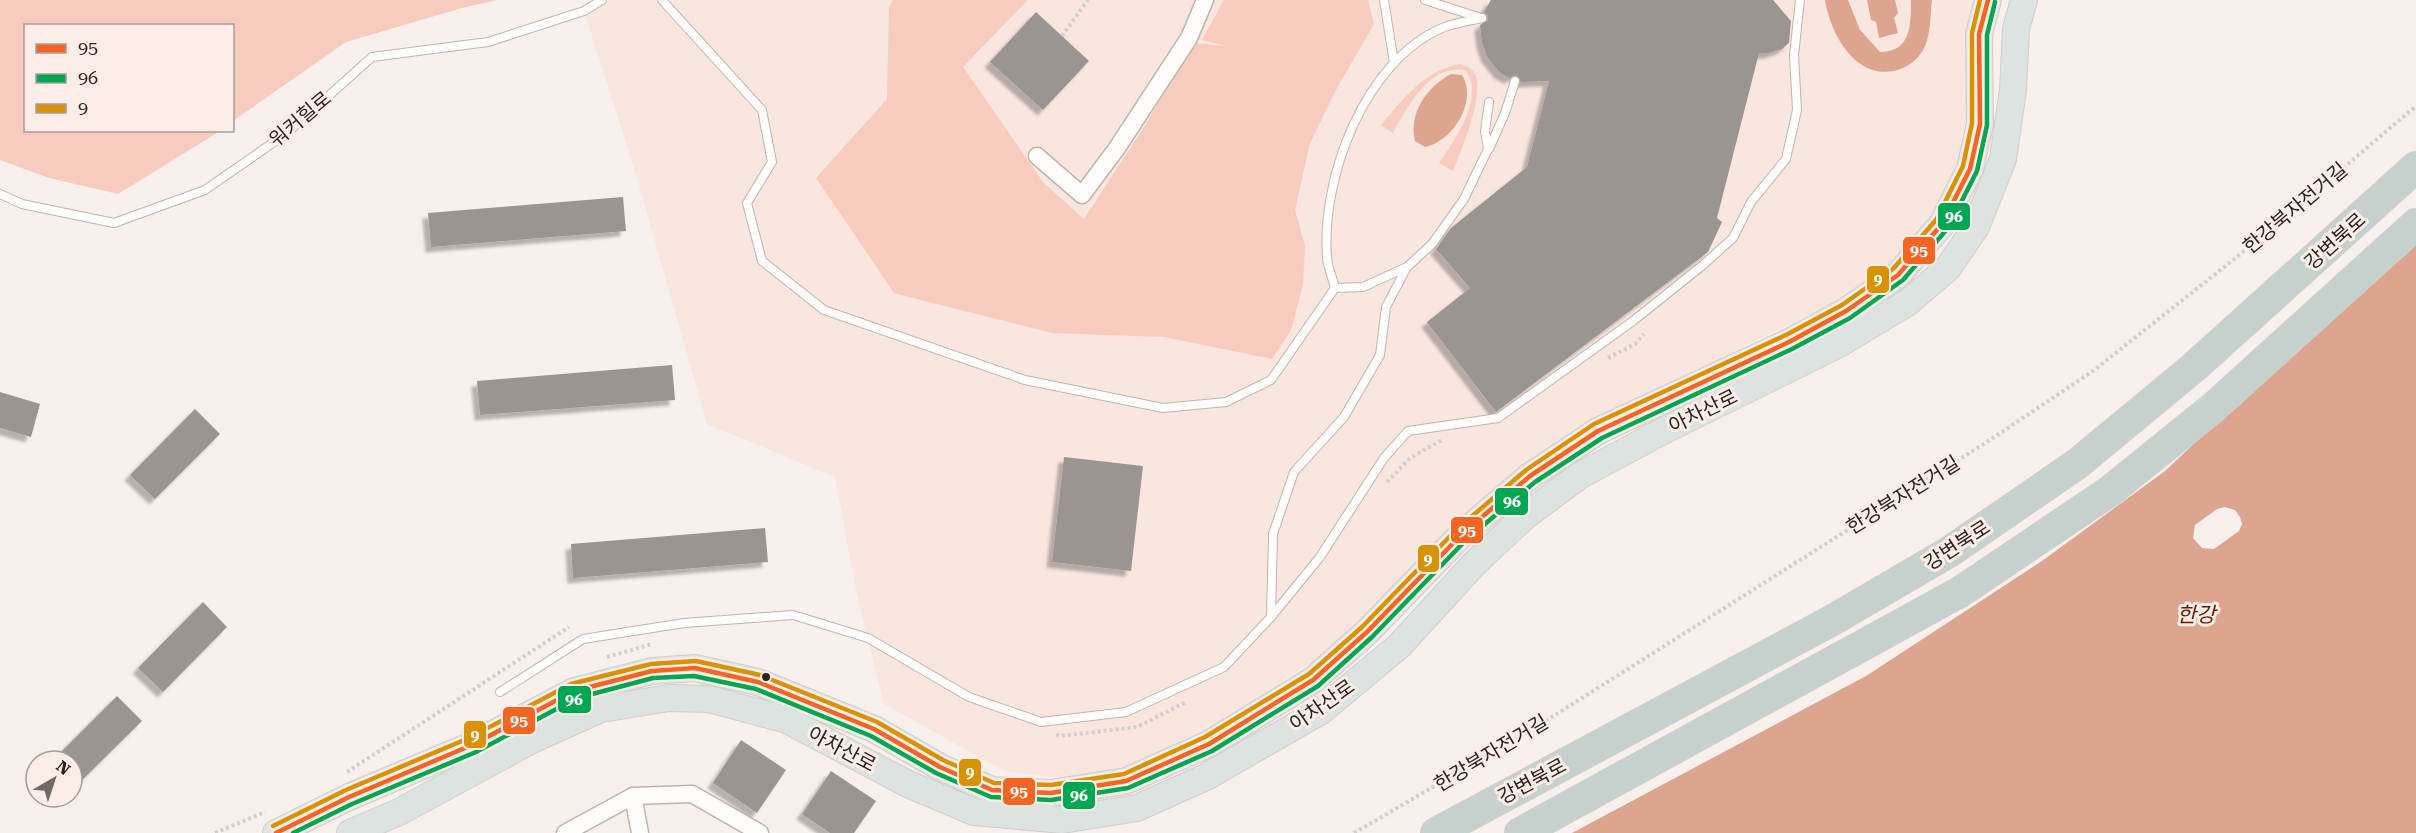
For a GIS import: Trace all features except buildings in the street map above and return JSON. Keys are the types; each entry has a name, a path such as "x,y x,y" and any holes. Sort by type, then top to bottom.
{"highway":[{"name":"강변북로","path":"1436,833 1831,621 1949,552 2078,464 2193,368 2416,168"},
{"name":"강변북로","path":"1520,833 1960,592 2110,490 2205,414 2416,224"}],"main road":[{"name":"아차산로","path":"273,821 349,797 472,745 574,691 652,671 695,668 758,682 874,729 940,767 992,789 1052,793 1126,781 1209,744 1313,680 1367,632 1462,534 1530,476 1598,431 1789,342 1846,311 1898,275 1942,224 1970,169 1980,124 1979,34 1988,0"},
{"name":"아차산로","path":"350,833 399,812 532,740 601,709 669,698 709,699 787,720 908,783 974,812 1062,820 1137,808 1206,777 1321,711 1399,646 1474,564 1524,516 1579,476 1663,431 1839,344 1907,303 1948,268 1976,227 2002,159 2013,90 2016,29 2024,0"}],"street":[{"path":"1037,156 1082,195 1117,148 1189,38 1205,0"},
{"path":"565,833 633,796 692,794 760,833"},
{"path":"633,796 640,833"}],"lane":[{"name":"워커힐로","path":"0,194 22,204 114,223 205,190 287,133 372,57 488,42 584,11 602,0"},
{"path":"662,0 762,110 772,162 747,203 762,261 824,310 1025,380 1163,408 1226,402 1271,380 1335,288"},
{"path":"1384,0 1394,63"},
{"path":"1335,288 1327,259 1330,200 1343,153 1360,112 1383,75 1424,39 1443,28 1482,18 1425,0"},
{"path":"500,692 583,639 684,623 793,615 868,638 969,697 1041,722 1126,712 1224,667 1271,617 1320,557 1384,458 1408,431 1498,418 1633,321 1703,265 1732,238 1751,202 1786,159 1797,110 1794,55 1800,0"},
{"path":"1335,288 1364,287 1407,267 1432,244 1464,199 1505,112 1515,81"},
{"path":"1488,149 1485,131 1489,102"},
{"path":"1271,617 1273,534 1294,472 1344,417 1380,355 1386,307 1407,267"}],"path":[{"path":"1062,36 1088,0"},
{"name":"한강북자전거길","path":"1354,833 1533,729 1990,440 2093,371 2262,237 2416,106"},
{"path":"1605,359 1635,344 1644,334"},
{"path":"1382,487 1410,458 1450,436"},
{"path":"338,778 569,627"},
{"path":"1051,734 1061,736 1137,727 1188,701"},
{"path":"215,833 273,821"}],"shaded area":[{"path":"0,0 497,0 346,42 234,120 234,24 24,24 24,132 218,132 118,194 49,178 0,160"},
{"path":"599,0 1978,0 1970,118 1961,163 1918,237 1866,287 1594,420 1460,520 1331,649 1201,734 1123,767 1067,779 1004,771 884,704 857,595 835,477 707,424 635,171 584,11"},
{"path":"893,0 1028,0 963,67 1043,182 1084,219 1144,127 1194,43 1225,46 1202,40 1224,0 1368,0 1374,24 1337,88 1310,143 1295,210 1305,246 1303,285 1291,330 1272,359 1164,337 1052,333 894,293 816,178 887,99 889,7"},
{"path":"1460,64 1467,66 1475,74 1477,95 1471,122 1453,171 1439,163 1460,130 1470,105 1471,80 1465,70 1452,70 1430,80 1412,100 1393,133 1381,125 1406,96 1425,79 1447,67"}],"water":[{"path":"1825,0 1848,0 1860,30 1880,52 1890,51 1903,42 1911,19 1911,0 1932,0 1927,41 1923,50 1916,59 1903,68 1887,72 1873,70 1861,64 1841,43 1828,14"},
{"path":"1867,0 1895,0 1898,13 1894,18 1898,33 1879,38 1876,22 1871,20"},
{"path":"1451,74 1462,75 1467,96 1465,108 1445,137 1425,147 1415,141 1414,121 1417,111 1434,86"},
{"name":"한강","path":"2416,141 2416,833 1417,833 1880,566 2066,440 2298,248"}],"pier":[{"path":"2416,138 2416,245 2274,368 2165,471 2042,561 1866,676 1572,833 1414,833 1589,731 1728,646 1878,564 1968,505 2064,438 2296,246"},
{"path":"2225,507 2235,510 2240,517 2242,524 2239,531 2214,549 2202,548 2193,538 2195,525 2217,509"}],"transit line":[{"name":"9","path":"273,826 346,790 469,738 571,684 651,664 696,661 760,675 877,722 943,760 994,783 1051,785 1124,774 1205,737 1309,674 1362,627 1457,529 1526,470 1594,424 1786,335 1842,305 1893,269 1936,220 1963,166 1972,123 1972,33 1980,0"},
{"name":"95","path":"276,833 349,797 472,745 574,691 652,671 695,668 758,682 874,729 940,767 992,790 1051,793 1126,781 1209,744 1313,680 1367,632 1462,534 1530,476 1598,431 1789,342 1846,311 1898,275 1942,224 1970,169 1980,124 1979,34 1988,0"},
{"name":"96","path":"293,833 352,804 476,752 577,698 653,678 694,676 756,689 871,736 936,773 991,797 1051,800 1128,788 1212,751 1318,686 1372,637 1467,539 1535,482 1602,438 1792,349 1850,318 1903,280 1948,228 1977,171 1987,125 1987,35 1995,2"}]}
